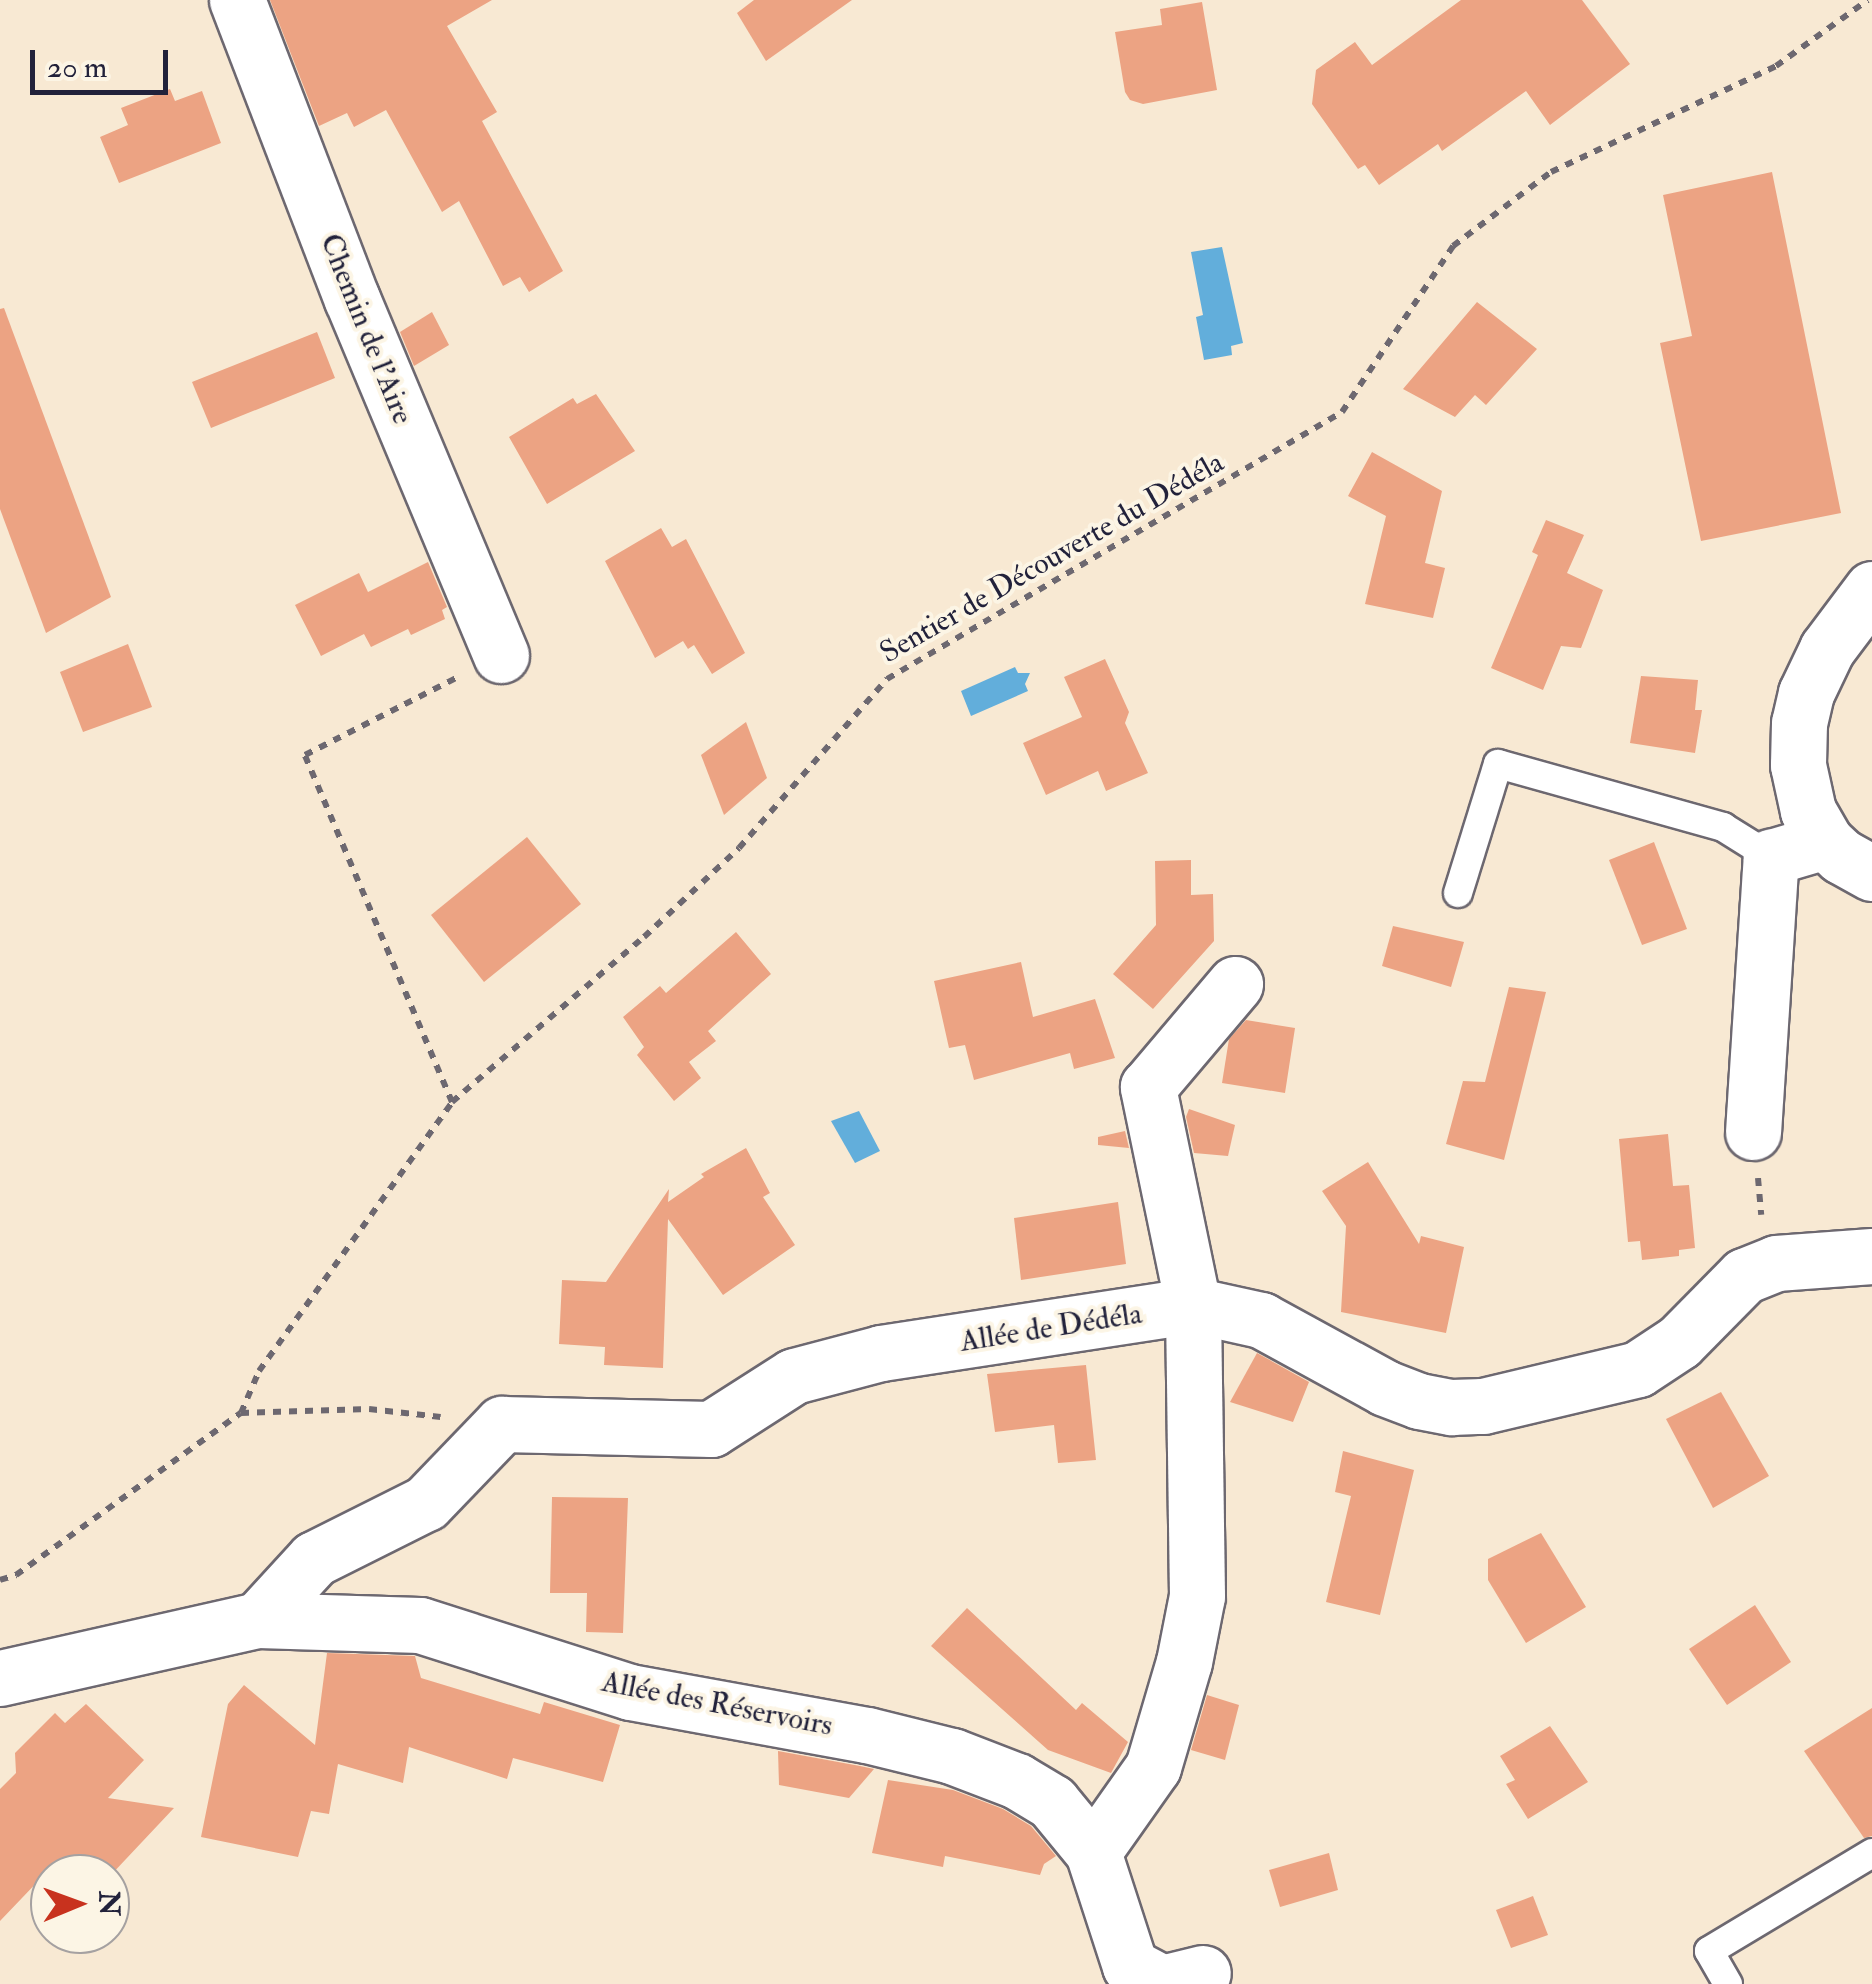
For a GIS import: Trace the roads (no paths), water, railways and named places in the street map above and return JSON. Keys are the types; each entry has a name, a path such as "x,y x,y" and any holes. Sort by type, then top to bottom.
{"street":[{"name":"Chemin de l'Aire","path":"236,0 352,300 501,656"},
{"path":"1872,589 1827,648 1806,692 1799,724 1798,765 1808,810 1825,841 1841,856 1872,873"},
{"path":"1754,1132 1771,857 1825,841"},
{"path":"1093,1852 1153,1768 1184,1662 1197,1596 1193,1305 1148,1087 1235,984"},
{"name":"Allée de Dédéla","path":"258,1620 314,1560 426,1503 502,1424 710,1430 794,1376 881,1352 1193,1305 1261,1320 1316,1346 1386,1388 1419,1401 1451,1407 1483,1406 1638,1369 1679,1342 1744,1276 1776,1262 1872,1256"},
{"name":"Allée des Réservoirs","path":"0,1678 258,1620 420,1625 630,1692 800,1720 952,1756 1017,1781 1052,1802 1093,1852 1130,1966 1162,1983 1203,1973"}],"lane":[{"path":"1458,893 1498,764 1723,827 1771,857"},
{"path":"1728,1984 1708,1951 1872,1853"}],"water":[{"path":"1222,247 1243,343 1231,346 1232,355 1204,360 1196,317 1203,315 1191,252"},
{"path":"1015,667 1018,673 1030,673 1025,684 1028,691 971,716 961,691"},
{"path":"859,1111 880,1151 855,1163 831,1121"}]}
